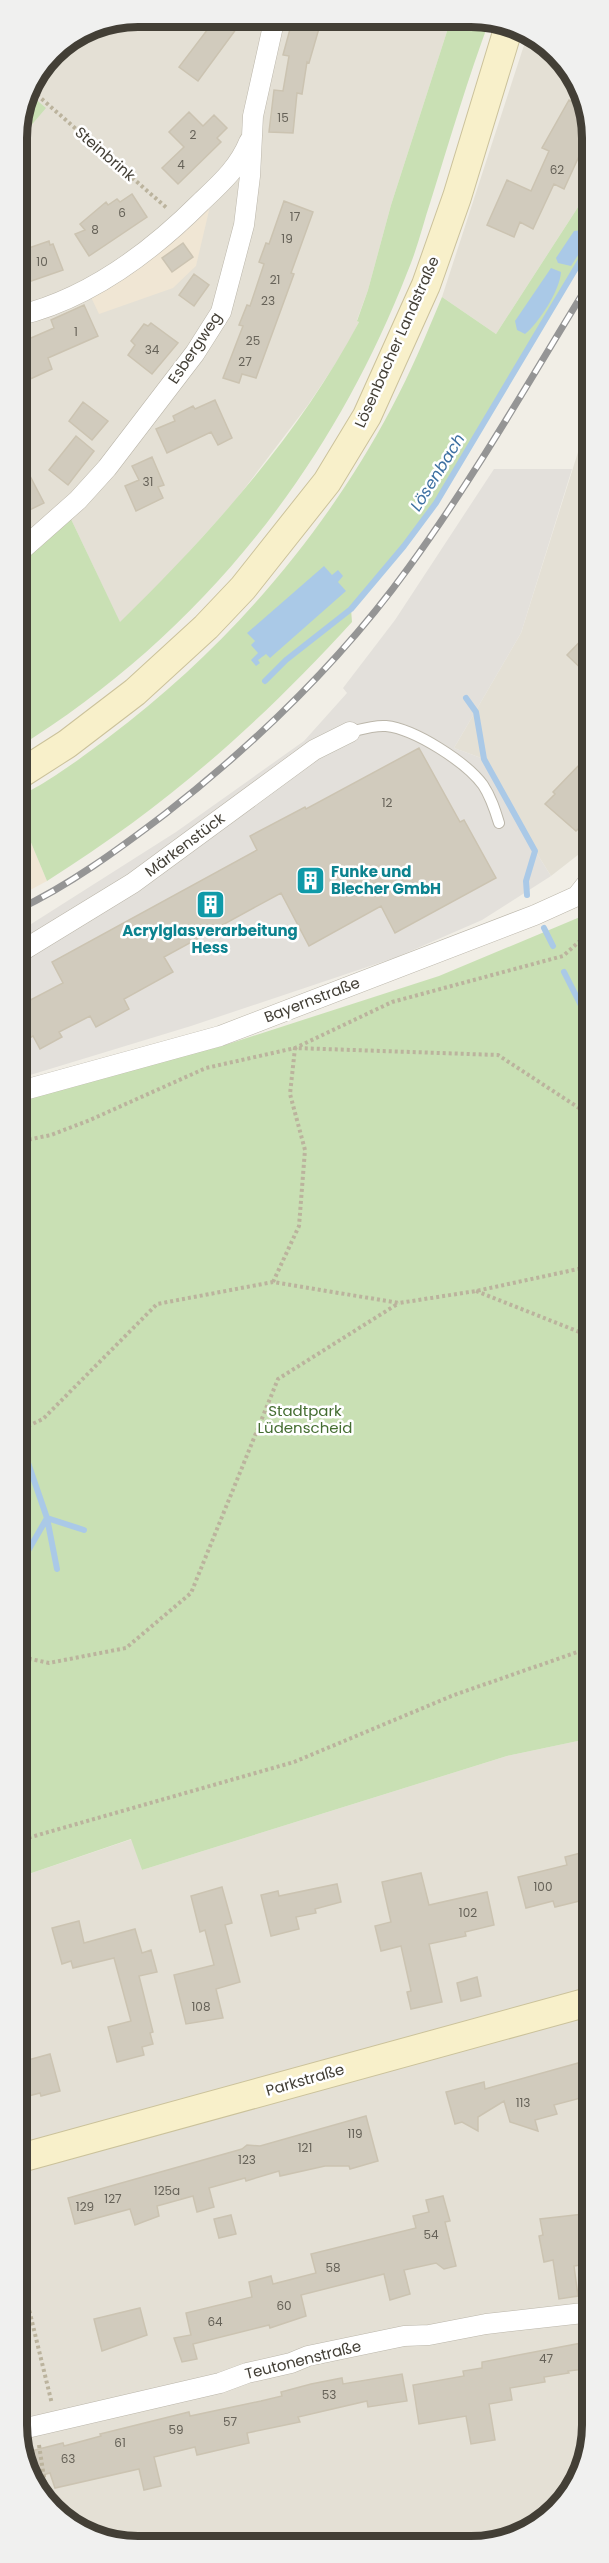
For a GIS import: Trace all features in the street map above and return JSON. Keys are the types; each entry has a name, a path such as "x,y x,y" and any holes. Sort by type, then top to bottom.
{"main road":[{"name":"Lösenbacher Landstraße","path":"27,770 67,744 135,692 206,627 243,588 327,482 367,416 426,285 457,197 506,33"},
{"name":"Parkstraße","path":"27,2157 582,2004"}],"street":[{"name":"Esbergweg","path":"27,545 78,500 107,468 195,353 220,312 244,225 256,96 273,27"},
{"path":"27,313 96,284 155,246 242,161 251,136"},
{"name":"Märkenstück","path":"27,948 133,884 314,750 337,736 350,732"},
{"name":"Bayernstraße","path":"27,1089 220,1036 535,915 577,896 582,890"},
{"name":"Teutonenstraße","path":"27,2428 220,2383 308,2356 404,2336 429,2335 486,2324 582,2313"}],"lane":[{"path":"350,732 385,726 410,732 434,745 482,783 490,796 499,823"}],"path":[{"name":"Steinbrink","path":"36,94 182,221"},
{"path":"27,1140 51,1135 81,1123 206,1068 295,1048 392,1002 563,956 582,939"},
{"path":"295,1048 498,1055 579,1108 582,1108"},
{"path":"273,1282 299,1226 305,1150 290,1094 295,1048"},
{"path":"27,1426 43,1419 157,1304 273,1282 399,1303 476,1291 582,1268"},
{"path":"476,1291 582,1333"},
{"path":"27,1658 49,1663 126,1648 191,1593 278,1379 399,1303"},
{"path":"27,1838 294,1761 454,1695 582,1650"},
{"path":"27,2301 56,2421"},
{"path":"27,2429 41,2479"}],"shaded area":[{"path":"448,27 391,205 368,290 357,320 359,322 344,351 308,405 235,501 170,573 120,623 63,502 27,533 27,131 35,96 50,70 70,50 89,38 124,28"},
{"path":"525,42 539,50 559,70 576,102 582,138 582,201 496,334 442,297"},
{"path":"211,202 196,266 173,288 99,314 90,295"},
{"path":"582,440 582,852 551,876 519,825 484,759 454,748 521,633"},
{"path":"494,469 572,469 521,633 454,748 484,759 519,825 551,876 482,920 397,957 191,1026 27,1076 27,927 176,832 304,741 347,693 343,688 395,620"},
{"path":"27,833 47,881 27,892"},
{"path":"582,1740 582,2432 580,2447 571,2474 559,2493 539,2513 520,2525 485,2535 138,2536 116,2534 89,2525 70,2513 50,2493 38,2474 28,2439 27,1875 132,1839 142,1870 507,1756"}],"green space":[{"path":"448,27 487,28 411,264 376,346 339,415 297,481 251,543 200,601 143,654 83,704 27,741 27,558 71,519 120,622 220,518 251,481 309,404 335,364 359,322 357,321 368,290 391,205"},
{"path":"34,98 46,108 27,130"},
{"path":"582,201 582,258 436,503 386,570 351,609 352,622 317,660 209,762 132,823 47,881 27,833 27,791 51,779 77,761 152,703 231,629 268,588 335,502 364,456 405,381 442,297 496,334"},
{"name":"Stadtpark Lüdenscheid","path":"582,916 582,1740 507,1756 142,1870 131,1839 27,1875 27,1097 222,1046 439,976"}],"water":[{"path":"582,230 582,249 571,266 558,263 556,258 574,231"},
{"path":"551,268 561,272 557,288 542,314 525,334 517,330 515,321"},
{"path":"324,566 332,575 338,570 343,576 338,582 346,591 270,658 266,654 258,660 260,663 256,666 251,660 258,653 251,645 255,641 247,633"}],"building":[{"path":"209,27 238,27 198,81 179,67"},
{"path":"291,27 319,27 309,63 307,62 302,94 297,93 293,133 269,132 274,90 283,91 289,56 283,55"},
{"path":"569,100 577,105 581,124 582,150 564,189 554,184 533,229 520,222 514,237 487,225 507,180 531,191 549,151 542,148"},
{"path":"189,112 203,126 214,115 227,128 217,138 221,142 178,184 162,168 184,147 169,132"},
{"path":"132,194 147,217 89,256 75,234 85,230 80,224 106,202 108,205 117,199 120,202"},
{"path":"284,201 313,212 291,273 294,274 256,378 242,374 239,383 223,378 243,326 239,325 247,305 250,306 264,264 259,262 266,243 269,244"},
{"path":"49,241 50,245 53,244 63,270 27,283 27,249"},
{"path":"183,243 193,257 172,272 162,258"},
{"path":"194,274 209,285 194,306 179,295"},
{"path":"84,305 98,336 48,358 52,369 27,380 27,340 54,328 51,320"},
{"path":"151,323 178,343 152,374 128,355 135,345 131,341 144,324 148,326"},
{"path":"215,400 232,438 218,445 211,432 167,453 156,429 175,421 173,416 193,406 195,409"},
{"path":"83,402 108,421 92,440 69,421"},
{"path":"76,436 94,451 68,485 49,470"},
{"path":"152,457 164,485 158,487 163,498 136,511 125,486 139,480 132,466"},
{"path":"29,474 44,503 27,511 27,475"},
{"path":"582,639 582,669 567,655"},
{"path":"419,748 460,822 464,820 496,878 395,933 381,906 309,946 281,893 164,957 173,972 124,999 129,1009 96,1027 90,1016 59,1032 62,1037 40,1049 33,1036 27,1039 27,1002 63,983 52,962 257,850 250,836 305,807 306,809"},
{"path":"580,764 582,766 582,825 576,831 545,804 555,794 553,792"},
{"path":"582,1853 582,1900 555,1907 553,1901 526,1908 518,1877 567,1865 565,1857"},
{"path":"421,1873 429,1905 487,1892 494,1925 465,1932 466,1936 429,1944 442,2002 411,2009 407,1992 411,1991 401,1946 381,1951 375,1926 391,1922 382,1882"},
{"path":"337,1884 341,1902 315,1909 316,1913 296,1917 299,1929 271,1936 261,1895 278,1891 279,1896"},
{"path":"222,1887 232,1923 225,1925 240,1982 216,1989 223,2018 186,2024 174,1975 214,1965 205,1930 200,1932 191,1896"},
{"path":"79,1921 84,1943 135,1929 142,1953 151,1950 157,1972 139,1976 153,2032 150,2033 153,2044 142,2047 144,2055 117,2062 108,2027 131,2021 114,1958 73,1968 71,1961 62,1964 52,1928"},
{"path":"477,1977 481,1996 461,2001 457,1983"},
{"path":"50,2054 60,2091 41,2096 40,2093 27,2096 27,2060"},
{"path":"582,2062 582,2098 554,2105 557,2114 535,2120 538,2131 510,2122 504,2101 478,2117 478,2131 462,2122 455,2124 446,2092 484,2082 485,2089"},
{"path":"366,2116 378,2161 350,2169 349,2166 325,2166 280,2176 279,2171 246,2181 245,2178 209,2188 214,2207 197,2212 193,2196 157,2206 159,2216 135,2225 130,2209 75,2224 68,2198 242,2149 247,2145 260,2146"},
{"path":"443,2196 450,2221 445,2222 456,2266 444,2269 436,2263 404,2270 410,2294 390,2300 384,2274 301,2295 306,2316 270,2328 269,2325 193,2344 197,2359 182,2362 174,2338 191,2335 186,2313 252,2297 249,2282 271,2276 273,2284 316,2273 311,2254 416,2228 413,2216 429,2212 426,2200"},
{"path":"582,2214 582,2265 574,2266 578,2296 559,2299 553,2260 544,2262 539,2236 543,2235 540,2219"},
{"path":"231,2215 236,2234 219,2238 214,2219"},
{"path":"140,2308 147,2335 102,2351 94,2319"},
{"path":"582,2343 582,2369 544,2377 545,2382 510,2388 512,2400 489,2404 495,2440 471,2444 466,2416 419,2424 413,2385 464,2376 463,2371 482,2368 482,2362"},
{"path":"402,2374 407,2401 368,2407 367,2401 298,2417 300,2422 247,2433 249,2443 197,2455 195,2447 154,2457 161,2486 144,2490 139,2469 55,2488 50,2473 39,2476 30,2451 63,2443 64,2446 101,2436 100,2434 189,2412 190,2416 282,2396 281,2392 311,2384 342,2378 343,2384"}],"waterway":[{"name":"Lösenbach","path":"265,681 286,660 351,609 404,546 436,503 582,258"},
{"path":"466,698 476,712 484,759 535,851 526,881 527,895"},
{"path":"544,928 553,946"},
{"path":"564,972 582,1007"},
{"path":"27,1460 47,1518 57,1569"},
{"path":"27,1553 47,1518 84,1530"}],"railway":[{"path":"27,905 75,878 165,814 232,759 326,668 383,602 434,532 503,425 582,295"}],"place":[{"name":"Funke und Blecher GmbH","path":"310,881"},
{"name":"Acrylglasverarbeitung Hess","path":"210,904"}]}
